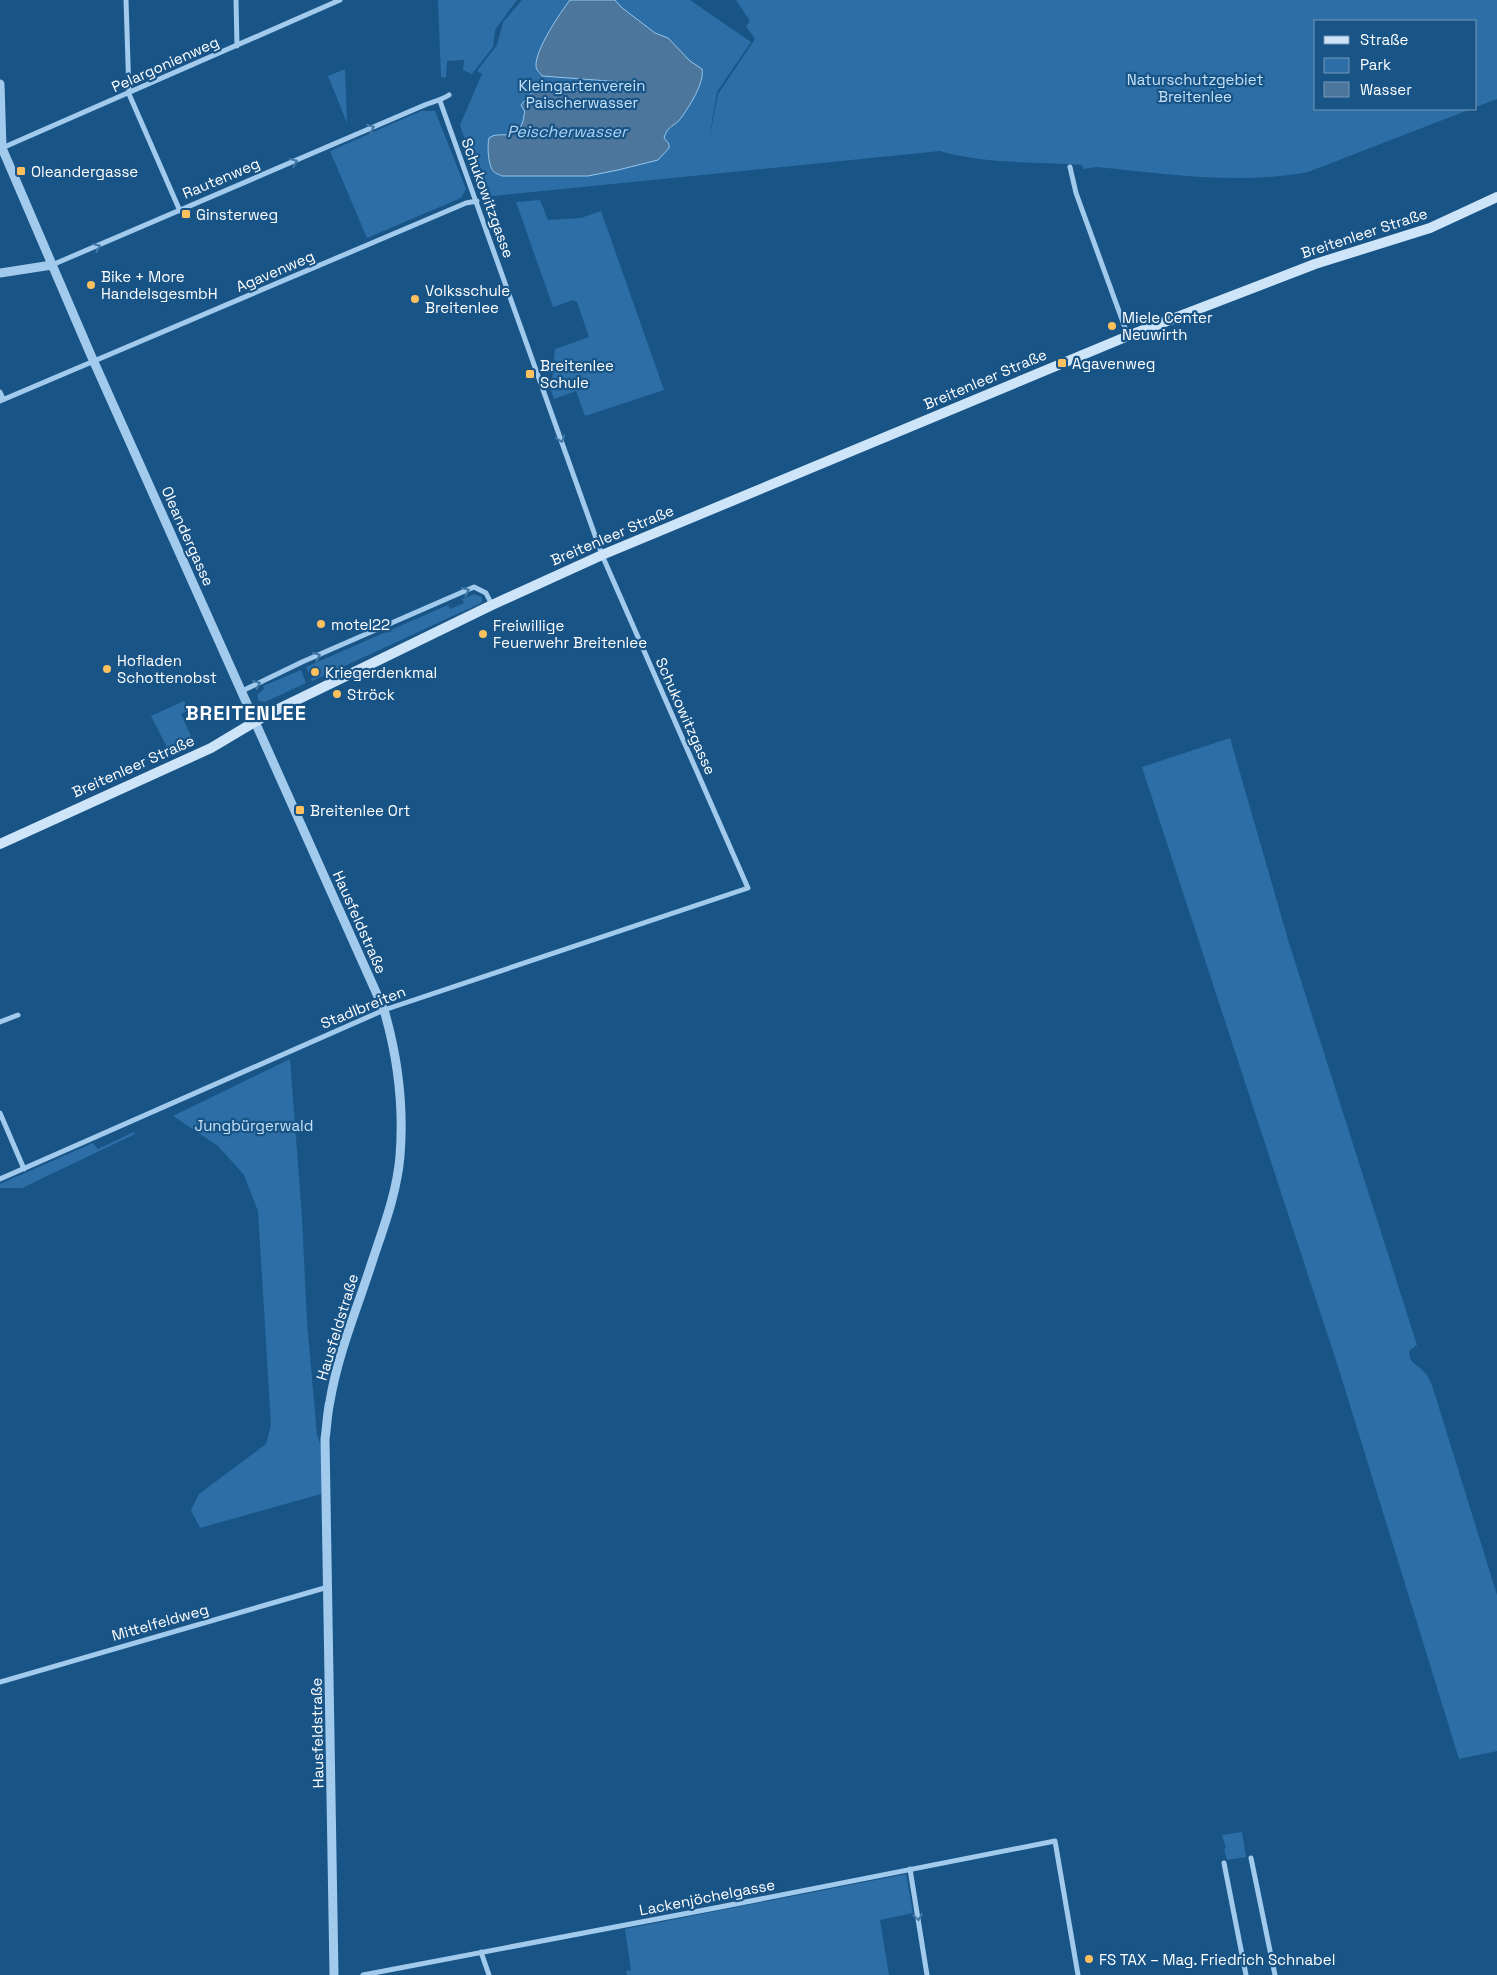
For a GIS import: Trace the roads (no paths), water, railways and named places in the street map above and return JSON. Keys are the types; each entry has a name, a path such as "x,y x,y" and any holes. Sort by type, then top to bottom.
{"main road":[{"name":"Breitenleer Straße","path":"0,844 211,748 255,720 492,605 602,555 1128,336 1315,264 1430,228 1497,197"}],"street":[{"path":"126,0 129,94 180,211"},
{"path":"236,0 237,46"},
{"name":"Pelargonienweg","path":"1,148 129,94 340,0"},
{"name":"Oleandergasse","path":"0,84 1,148 255,720"},
{"name":"Rautenweg","path":"0,273 52,265 434,101 440,101 449,95"},
{"name":"Schukowitzgasse","path":"440,101 602,555 748,888"},
{"path":"1070,166 1076,193 1128,336"},
{"name":"Agavenweg","path":"2,400 466,203 477,201"},
{"path":"0,392 2,400"},
{"path":"242,691 302,662 474,587 486,593 492,605"},
{"name":"Hausfeldstraße","path":"255,720 384,1010 394,1047 400,1087 400,1157 390,1209 339,1363 330,1400 325,1439 334,1975"},
{"name":"Stadlbreiten","path":"0,1179 384,1010 748,888"},
{"path":"0,1022 18,1015"},
{"path":"0,1113 24,1169"},
{"name":"Mittelfeldweg","path":"0,1682 328,1587"},
{"name":"Lackenjöchelgasse","path":"363,1975 720,1908 1055,1841 1078,1975"},
{"path":"1251,1858 1275,1975"},
{"path":"1224,1863 1246,1975"},
{"path":"910,1869 927,1975"},
{"path":"480,1952 488,1975"}],"water":[{"name":"Peischerwasser","path":"570,0 615,0 621,7 655,33 668,38 690,61 702,69 699,87 681,118 666,133 664,138 669,144 669,148 658,160 588,176 502,176 494,172 490,166 489,138 515,133 519,129 525,112 521,105 539,84 622,92 625,90 626,87 622,82 542,76 537,70 539,51"}],"place":[{"name":"Oleandergasse","path":"21,171"},
{"name":"Ginsterweg","path":"186,214"},
{"name":"Bike + More HandelsgesmbH","path":"91,285"},
{"name":"Volksschule Breitenlee","path":"415,299"},
{"name":"Miele Center Neuwirth","path":"1112,326"},
{"name":"Agavenweg","path":"1062,363"},
{"name":"Breitenlee Schule","path":"530,374"},
{"name":"motel22","path":"321,624"},
{"name":"Freiwillige Feuerwehr Breitenlee","path":"483,634"},
{"name":"Hofladen Schottenobst","path":"107,669"},
{"name":"Kriegerdenkmal","path":"315,672"},
{"name":"Ströck","path":"337,694"},
{"name":"Breitenlee Ort","path":"300,810"},
{"name":"FS TAX – Mag. Friedrich Schnabel","path":"1089,1959"}],"district":[{"name":"BREITENLEE","path":"246,713"}],"park label":[{"name":"Naturschutzgebiet Breitenlee","path":"1195,88"},
{"name":"Kleingartenverein Paischerwasser","path":"582,94"},
{"name":"Jungbürgerwald","path":"254,1125"}]}
